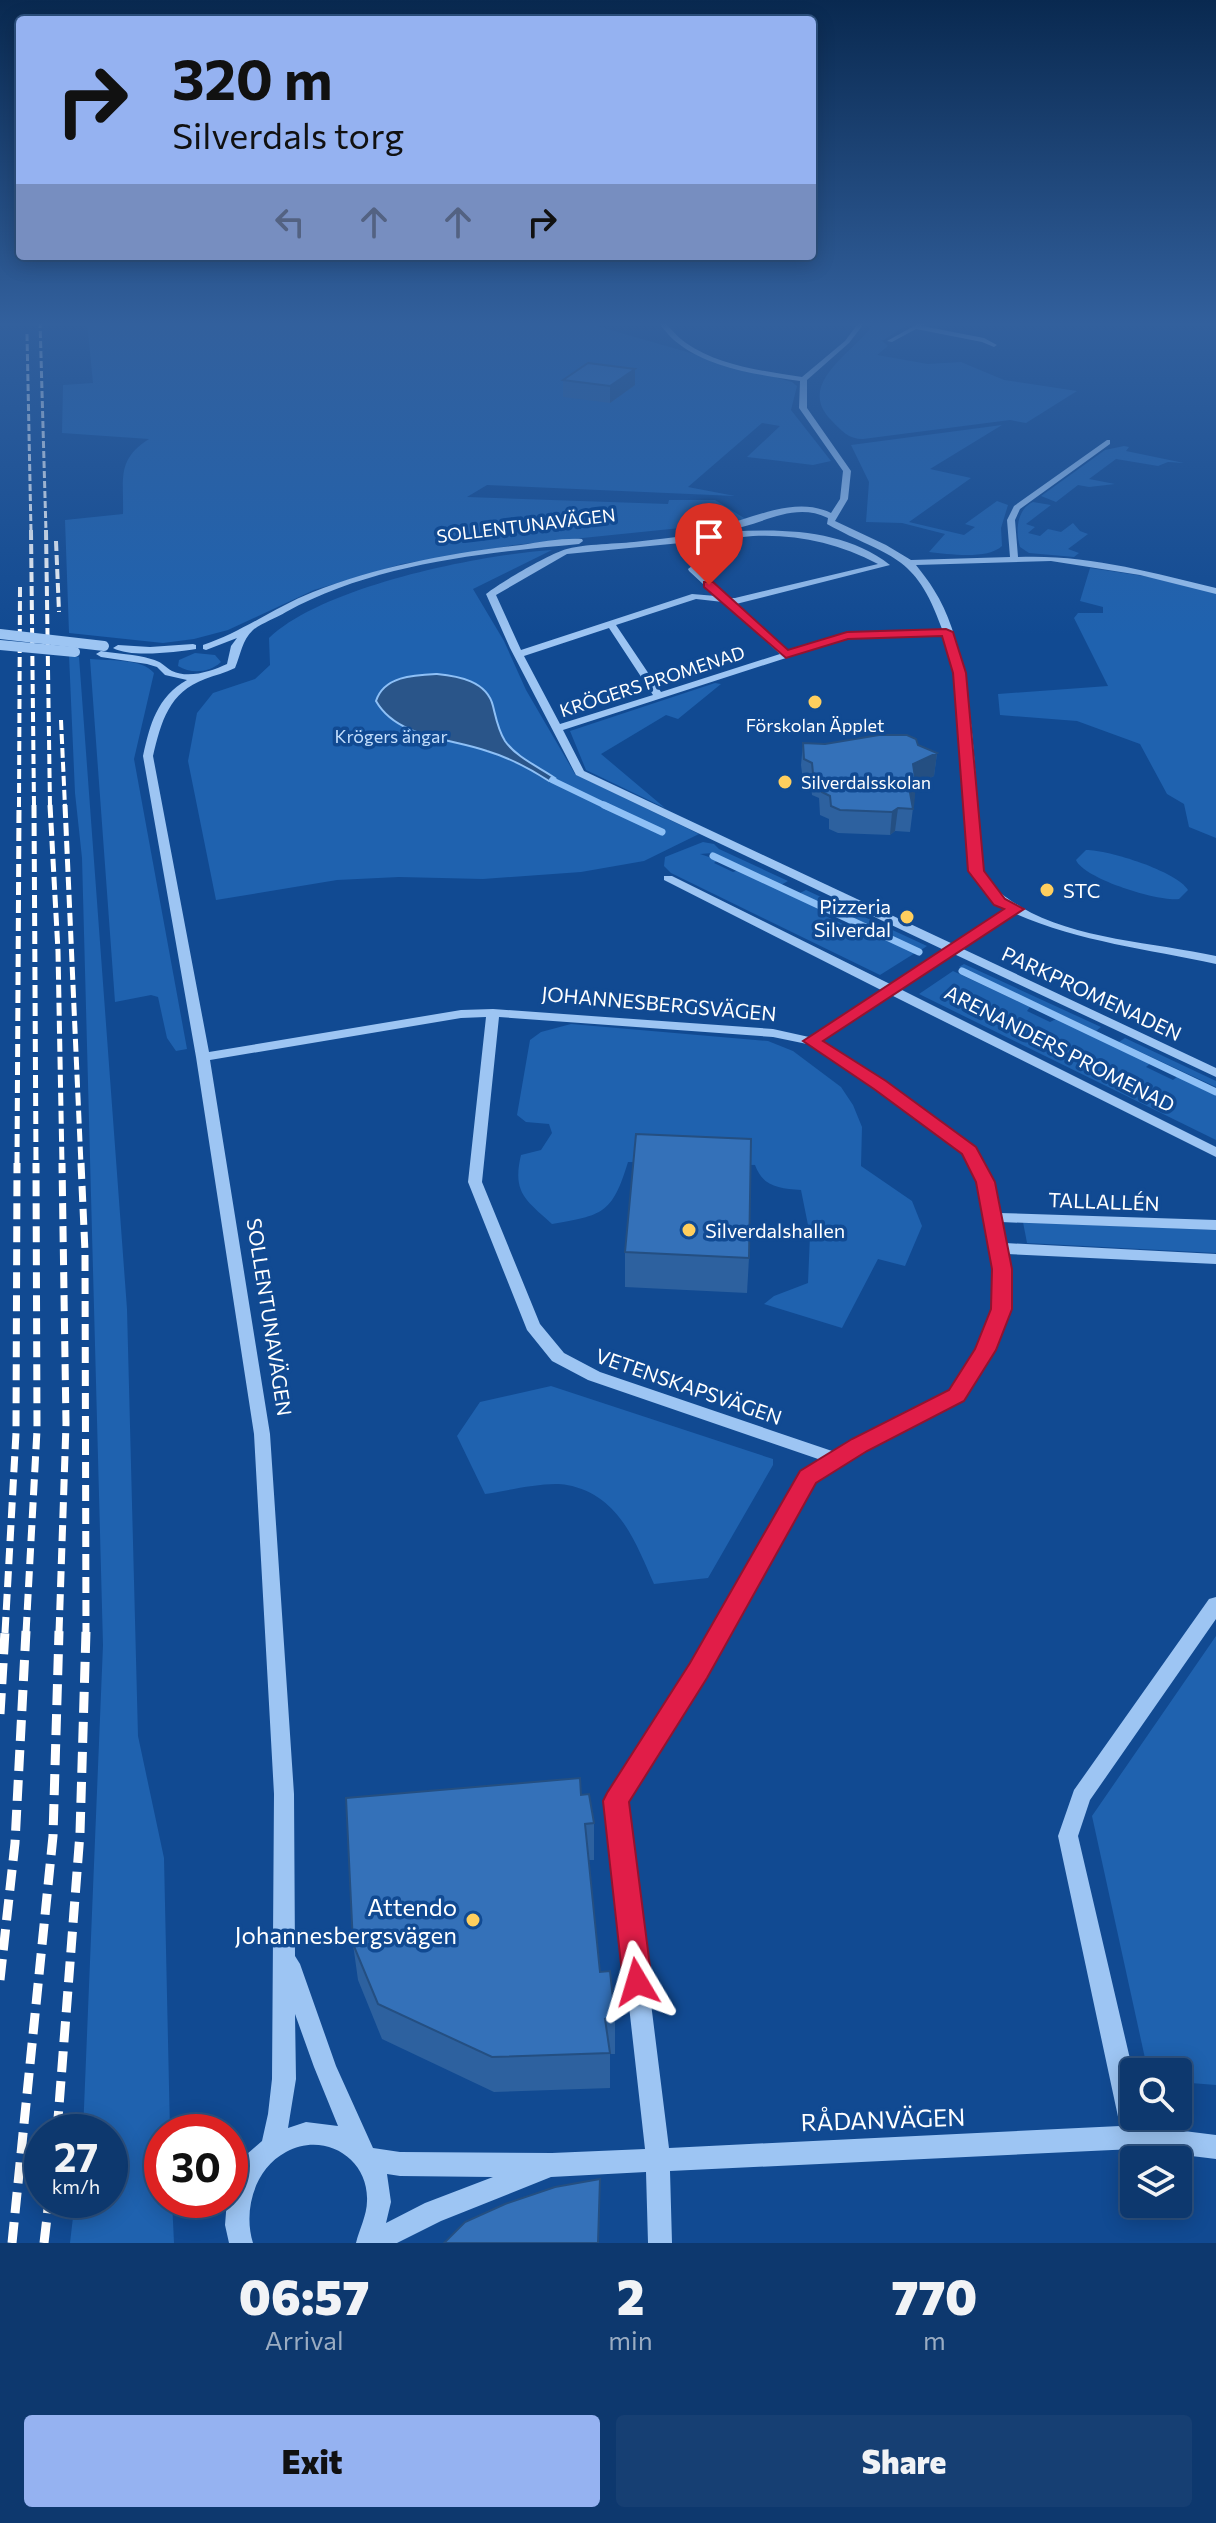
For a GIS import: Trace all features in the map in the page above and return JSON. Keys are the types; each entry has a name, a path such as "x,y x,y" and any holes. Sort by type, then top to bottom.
{"street":[{"path":"815,426 847,471 844,499 829,521"},
{"path":"1014,557 1011,520 1017,508 1107,442"},
{"path":"810,508 844,493"},
{"path":"810,508 909,563 933,596 960,673 976,871 1000,902 1052,926 1216,960"},
{"name":"SOLLENTUNAVÄGEN","path":"720,529 775,515 785,509 810,508"},
{"path":"775,515 778,522 790,526"},
{"name":"SOLLENTUNAVÄGEN","path":"206,647 286,607 350,582 458,555 525,546 790,526 856,540 897,556"},
{"name":"PARKPROMENADEN","path":"725,600 735,601 886,565 830,539 780,532 753,533 565,552 491,594 580,773 1216,1073"},
{"path":"909,563 1014,557 1084,562 1216,591"},
{"path":"692,569 786,654"},
{"path":"519,654 695,596 725,600"},
{"path":"611,624 658,695"},
{"name":"SOLLENTUNAVÄGEN","path":"254,625 236,646 235,660 225,671 201,677 169,696 157,715 148,756 203,1057 262,1434 284,1794 284,2079 272,2147"},
{"name":"KRÖGERS PROMENAD","path":"556,729 847,635 946,632"},
{"path":"0,634 102,650 201,677"},
{"path":"0,645 102,650 193,647"},
{"name":"SOLLENTUNAVÄGEN","path":"169,696 164,669 166,656 193,647 206,647 233,655"},
{"name":"ARENANDERS PROMENAD","path":"668,878 1216,1153"},
{"path":"811,1041 1016,909"},
{"name":"JOHANNESBERGSVÄGEN","path":"203,1057 461,1014 493,1013 773,1033 811,1041 880,1085 969,1151 986,1182 1002,1269 1002,1309 986,1350 957,1395 808,1477 698,1671 616,1801 658,2158 660,2243"},
{"name":"VETENSKAPSVÄGEN","path":"493,1013 475,1182 533,1326 558,1357 594,1376 837,1459"},
{"name":"TALLALLÉN","path":"990,1217 1216,1225"},
{"path":"996,1248 1216,1259"},
{"path":"1134,2137 1068,1836 1081,1796 1216,1604"},
{"name":"SOLLENTUNAVÄGEN","path":"286,1956 325,2067 381,2189 378,2220 370,2243"},
{"name":"RÅDANVÄGEN","path":"272,2147 295,2135 320,2132 338,2136 365,2153 400,2164 552,2165 1134,2137 1216,2147"},
{"path":"240,2242 235,2216 244,2179 272,2147"},
{"name":"RÅDANVÄGEN","path":"370,2243 434,2212 552,2165"}],"green space":[{"path":"62,426 759,426 688,487 735,496 487,485 467,497 668,504 669,500 715,500 749,521 514,545 402,564 314,590 228,630 163,643 69,633 65,520 123,514 124,471 131,455 149,439 62,433"},
{"path":"780,426 803,426 831,461 813,465 747,457"},
{"path":"837,426 966,426 863,439 846,434"},
{"path":"1001,426 930,469 971,478 909,522 964,535 975,527 965,524 997,501 1008,505 1001,528 1002,546 978,555 929,552 945,534 902,523 866,522 869,482 851,445"},
{"path":"1129,447 1126,451 1184,463 1168,462 1158,466 1116,459 1089,479 1115,484 1078,485 1056,502 1041,496 1105,450"},
{"path":"1033,502 1051,505 1026,524 1035,527 1028,533 1040,536 1048,529 1061,532 1073,523 1088,534 1068,549 1079,553 1074,557 1029,553 1020,547 1019,521 1024,510"},
{"name":"Krögers ängar","path":"552,550 473,589 575,774 699,834 644,861 581,872 483,879 399,877 337,880 216,900 188,761 197,713 213,693 255,679 270,665 269,638 294,619 326,603 403,576 444,566"},
{"path":"1090,568 1150,577 1216,593 1216,838 1189,827 1184,804 1167,794 1140,744 1077,721 1000,715 998,694 1108,686 1074,618 1078,613 1103,613 1103,607 1080,601"},
{"path":"195,653 215,655 221,662 200,671 178,666 179,660"},
{"path":"69,655 79,657 127,1309 138,1736 164,1858 170,2114 144,2114 144,2218 173,2218 174,2243 70,2243 73,2218 128,2218 128,2114 84,2114 103,1645 82,858 75,793"},
{"path":"90,659 133,663 154,673 134,759 187,1049 176,1051 167,1038 158,997 151,995 115,1002"},
{"path":"715,683 721,684 678,719 666,715 601,754 665,808 586,770 570,731"},
{"path":"703,842 714,844 788,881 781,885 713,853 700,854 718,860 714,863 733,872 739,870 826,911 823,915 845,925 850,923 915,953 880,975 671,873 664,866 665,857"},
{"path":"1086,850 1157,869 1188,890 1179,899 1169,899 1107,881 1093,875 1076,860"},
{"path":"806,890 927,946 921,950 800,893"},
{"path":"964,964 1101,1027 1096,1031 959,967"},
{"path":"953,971 1030,1007 1027,1011 1050,1022 1056,1019 1151,1063 1146,1067 1173,1080 1178,1076 1216,1094 1216,1140 919,994"},
{"path":"571,1024 768,1041 793,1051 841,1087 853,1105 862,1127 861,1166 912,1201 922,1226 905,1266 878,1259 842,1328 764,1304 774,1296 808,1283 810,1235 801,1190 767,1182 755,1165 628,1162 616,1193 603,1210 583,1218 552,1224 528,1202 518,1178 521,1155 541,1150 552,1133 549,1124 526,1122 517,1115 530,1040 541,1032"},
{"path":"1125,1038 1216,1081 1216,1087 1119,1042"},
{"path":"1023,1222 1216,1230 1216,1253 1027,1243"},
{"path":"551,1386 773,1459 773,1465 708,1578 654,1584 623,1522 612,1509 585,1490 548,1484 485,1494 457,1436 480,1402"},
{"path":"1216,1636 1216,2085 1192,2083 1192,2058 1145,2058 1092,1816"}],"shaded area":[{"path":"437,674 471,681 485,691 505,741 521,757 555,778 549,781 495,754 411,730 397,723 376,701 386,686 401,678"}],"building":[{"path":"879,735 907,735 916,739 918,745 937,753 913,764 916,784 909,787 913,809 898,808 892,812 840,810 831,806 830,796 822,792 821,775 813,773 812,763 804,759 803,743 825,744"},
{"name":"Silverdalshallen","path":"636,1134 751,1139 749,1258 625,1252"},
{"name":"Attendo Johannesbergsvägen","path":"580,1778 581,1795 589,1794 594,1823 585,1824 600,1972 610,1971 615,2018 605,2019 610,2053 492,2057 378,2004 353,1944 346,1798"},
{"path":"600,2179 598,2243 444,2243 465,2222 505,2204 555,2187"}],"waterway":[{"path":"552,780 608,807"},
{"path":"604,805 662,832"},
{"path":"713,856 919,952"},
{"path":"962,971 1216,1092"}],"railway":[{"path":"29,426 31,532"},
{"path":"43,426 46,532"},
{"path":"31,530 34,807"},
{"path":"46,530 50,807"},
{"path":"56,541 59,612"},
{"path":"19,807 20,587"},
{"path":"61,720 65,807"},
{"path":"17,1165 19,805"},
{"path":"34,805 36,1165"},
{"path":"50,805 58,951 62,1165"},
{"path":"65,805 81,1165"},
{"path":"5,1633 16,1433 17,1163"},
{"path":"26,1633 37,1430 36,1163"},
{"path":"59,1633 66,1424 62,1163"},
{"path":"81,1163 85,1252 86,1631"},
{"path":"0,1714 5,1631"},
{"path":"0,1980 15,1843 26,1631"},
{"path":"12,2243 53,1836 59,1631"},
{"path":"58,2114 80,1833 86,1631"},
{"path":"44,2243 47,2218"}],"place":[{"name":"Förskolan Äpplet","path":"815,702"},
{"name":"Silverdalsskolan","path":"785,782"},
{"name":"STC","path":"1047,890"},
{"name":"Pizzeria Silverdal","path":"907,917"},
{"name":"Silverdalshallen","path":"689,1230"},
{"name":"Attendo Johannesbergsvägen","path":"473,1920"}],"route":[{"path":"637,1982 616,1801 698,1671 808,1477 859,1445 957,1395 986,1350 1002,1309 1002,1269 986,1182 969,1151 880,1085 811,1041 1016,909 1000,902 983,884 976,871 960,673 946,632 847,635 786,654 709,585"}]}
